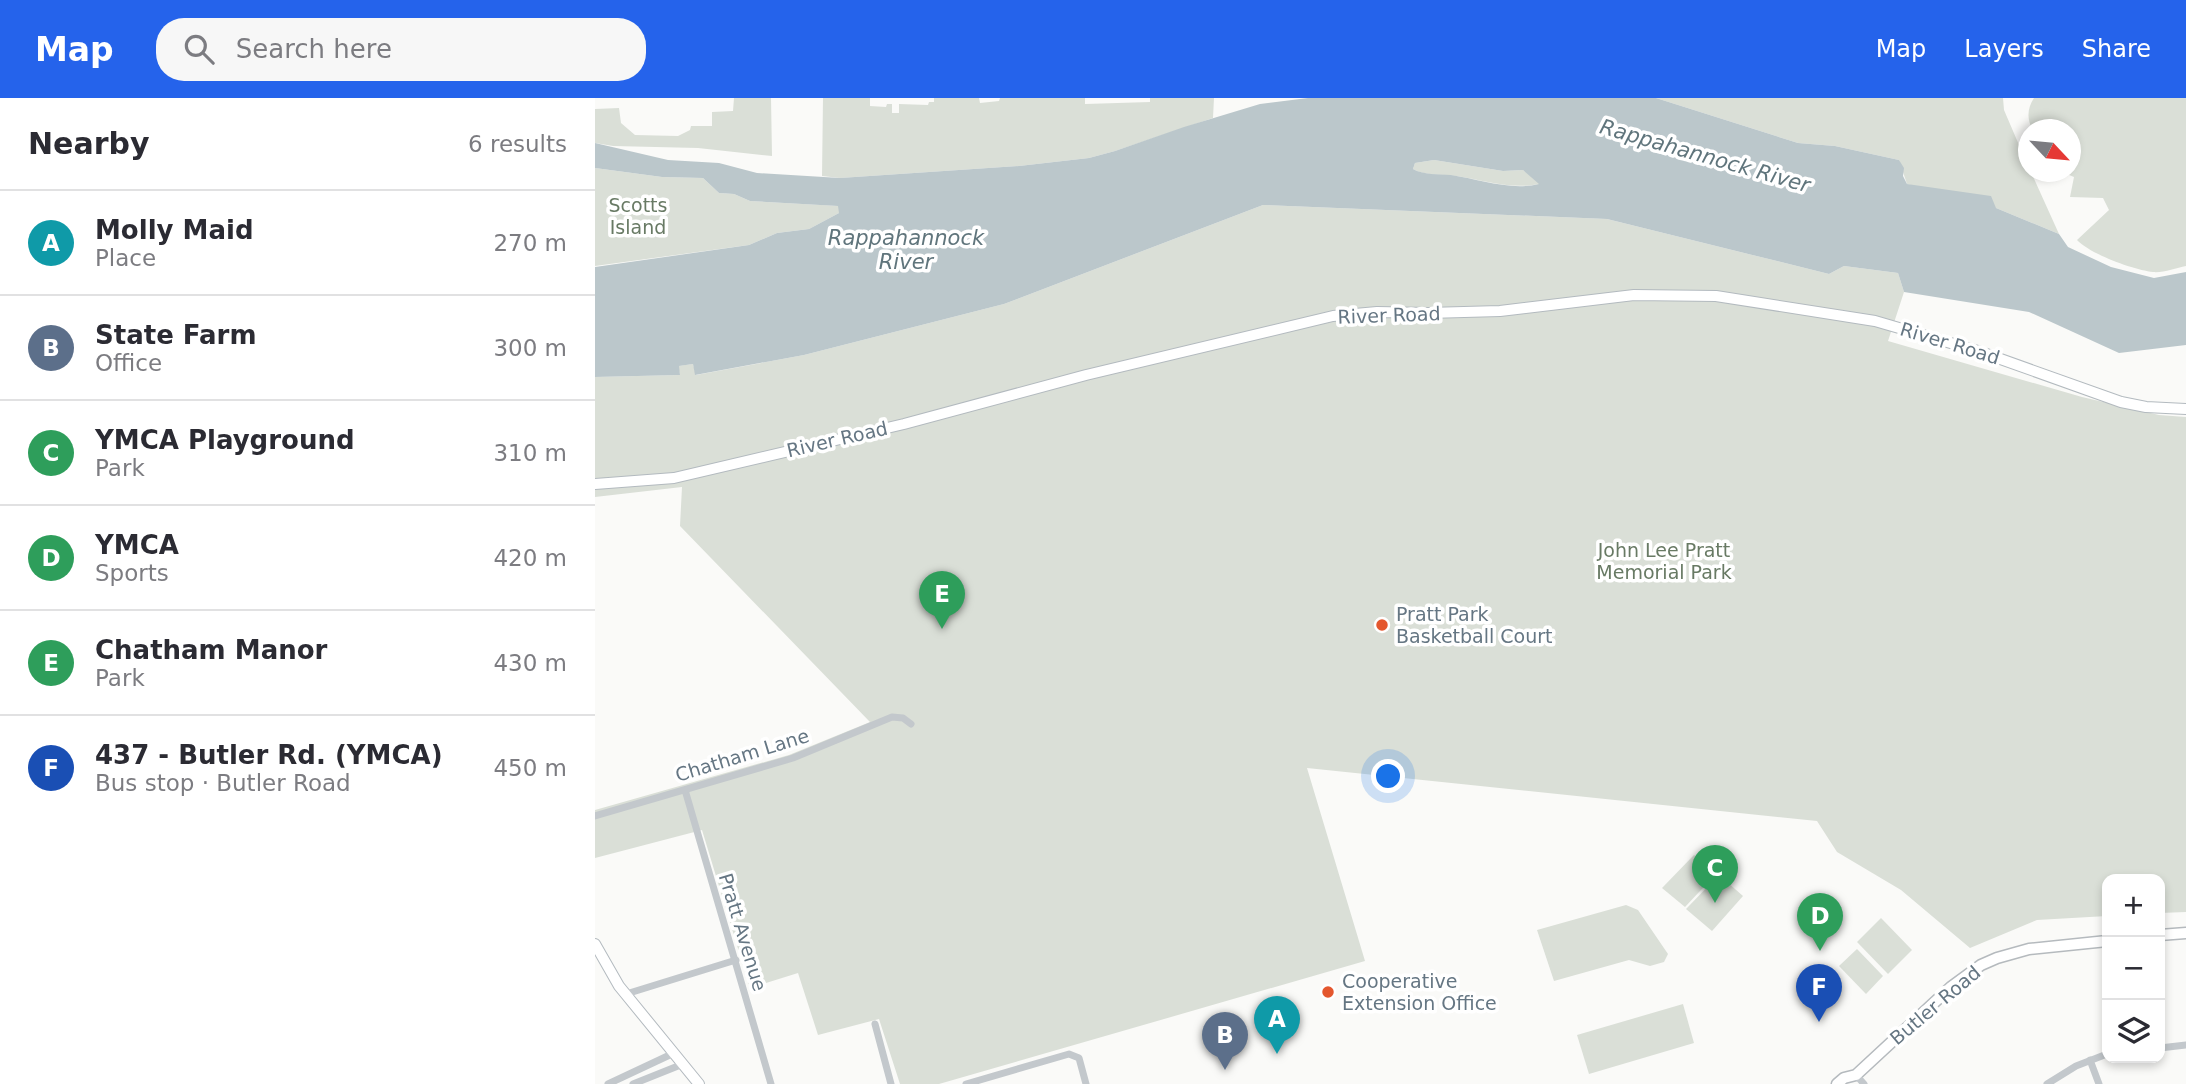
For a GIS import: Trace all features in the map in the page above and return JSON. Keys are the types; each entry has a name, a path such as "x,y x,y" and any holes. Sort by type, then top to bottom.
{"main road":[{"path":"2165,935 2186,933"},
{"name":"Butler Road","path":"1837,1084 1844,1078 1854,1079 1951,987 1982,965 2029,949 2102,942"}],"street":[{"name":"River Road","path":"595,484 674,478 916,421 1086,375 1333,316 1377,312 1500,311 1634,295 1716,296 1875,321 2002,358 2111,400 2146,407 2186,409"},
{"name":"Chatham Lane","path":"595,816 793,758 895,716 911,724"},
{"name":"Pratt Avenue","path":"685,790 771,1084"},
{"path":"595,944 598,960 699,1084"},
{"path":"626,994 736,960"},
{"path":"875,1024 891,1084"},
{"path":"2165,1047 2186,1045"},
{"path":"608,1084 674,1053"},
{"path":"966,1084 1069,1054 1079,1058 1086,1084"},
{"path":"2047,1084 2064,1072 2102,1056"},
{"path":"2090,1060 2099,1084"},
{"path":"633,1084 683,1064"},
{"path":"1854,1079 1864,1084"}],"green space":[{"path":"734,98 771,98 772,156 698,148 613,146 595,143 595,109 619,108 621,123 635,135 678,136 690,130 691,126 712,126 712,112 733,111"},
{"path":"823,98 870,98 870,106 886,107 887,104 892,104 892,113 899,113 899,104 928,105 929,102 934,102 934,98 979,98 980,103 999,101 1000,98 1085,98 1085,104 1150,102 1150,98 1214,98 1213,118 1089,158 1019,166 840,178 822,176"},
{"path":"1656,98 2003,98 2004,110 2018,143 2018,182 2036,182 2059,234 1996,208 1907,184 1899,160 1835,146 1798,143"},
{"path":"2034,98 2186,98 2186,266 2161,272 2145,271 2102,256 2077,240 2109,210 2103,198 2070,197 2073,182 2081,182 2081,119 2029,119"},
{"path":"1434,160 1503,171 1523,170 1539,184 1508,185 1428,174 1413,169 1415,163"},
{"name":"Scotts Island","path":"595,168 662,177 703,178 719,193 734,194 750,201 839,206 839,213 809,229 777,233 749,245 595,266"},
{"name":"John Lee Pratt Memorial Park","path":"1263,205 1607,219 1829,274 1844,266 1898,273 1904,292 1888,341 2082,397 2159,415 2186,417 2186,912 2165,913 2165,874 2102,874 2102,916 2037,920 1970,948 1901,890 1837,852 1817,821 1307,768 1365,961 939,1084 900,1084 879,1019 818,1035 798,973 750,988 702,830 595,858 595,810 789,755 870,722 680,526 682,487 595,497 595,377 680,375 678,366 693,364 696,375 804,355 1004,304"},
{"path":"1694,855 1716,874 1685,907 1662,888"},
{"path":"1719,875 1743,896 1712,931 1686,909"},
{"path":"1626,905 1638,910 1668,954 1664,962 1650,966 1629,960 1554,981 1537,930"},
{"path":"1881,918 1912,950 1888,974 1857,942"},
{"path":"1857,949 1883,976 1866,994 1839,966"},
{"path":"1683,1004 1694,1043 1589,1074 1577,1035"}],"water":[{"name":"Rappahannock River","path":"1308,98 1656,98 1798,143 1835,146 1899,160 1904,168 1903,176 1907,184 1991,196 1996,208 2059,234 2068,247 2111,267 2154,278 2186,272 2186,345 2119,353 2029,312 1904,292 1898,273 1844,266 1829,274 1607,219 1263,205 1004,304 804,355 695,375 693,364 679,366 680,375 595,377 595,267 749,245 777,233 809,229 839,213 838,206 750,201 734,194 719,193 703,178 662,177 595,168 595,143 668,160 719,163 757,173 840,178 1019,166 1089,158 1260,104","holes":["1434,160 1503,171 1523,170 1539,184 1506,185 1413,169 1415,163"]}],"place":[{"name":"Pratt Park Basketball Court","path":"1382,625"},
{"name":"Chatham Manor","path":"942,629"},
{"name":"YMCA Playground","path":"1715,903"},
{"name":"YMCA","path":"1820,951"},
{"name":"Cooperative Extension Office","path":"1328,992"},
{"name":"437 - Butler Rd. (YMCA)","path":"1819,1022"},
{"name":"Molly Maid","path":"1277,1054"},
{"name":"State Farm","path":"1225,1070"}]}
